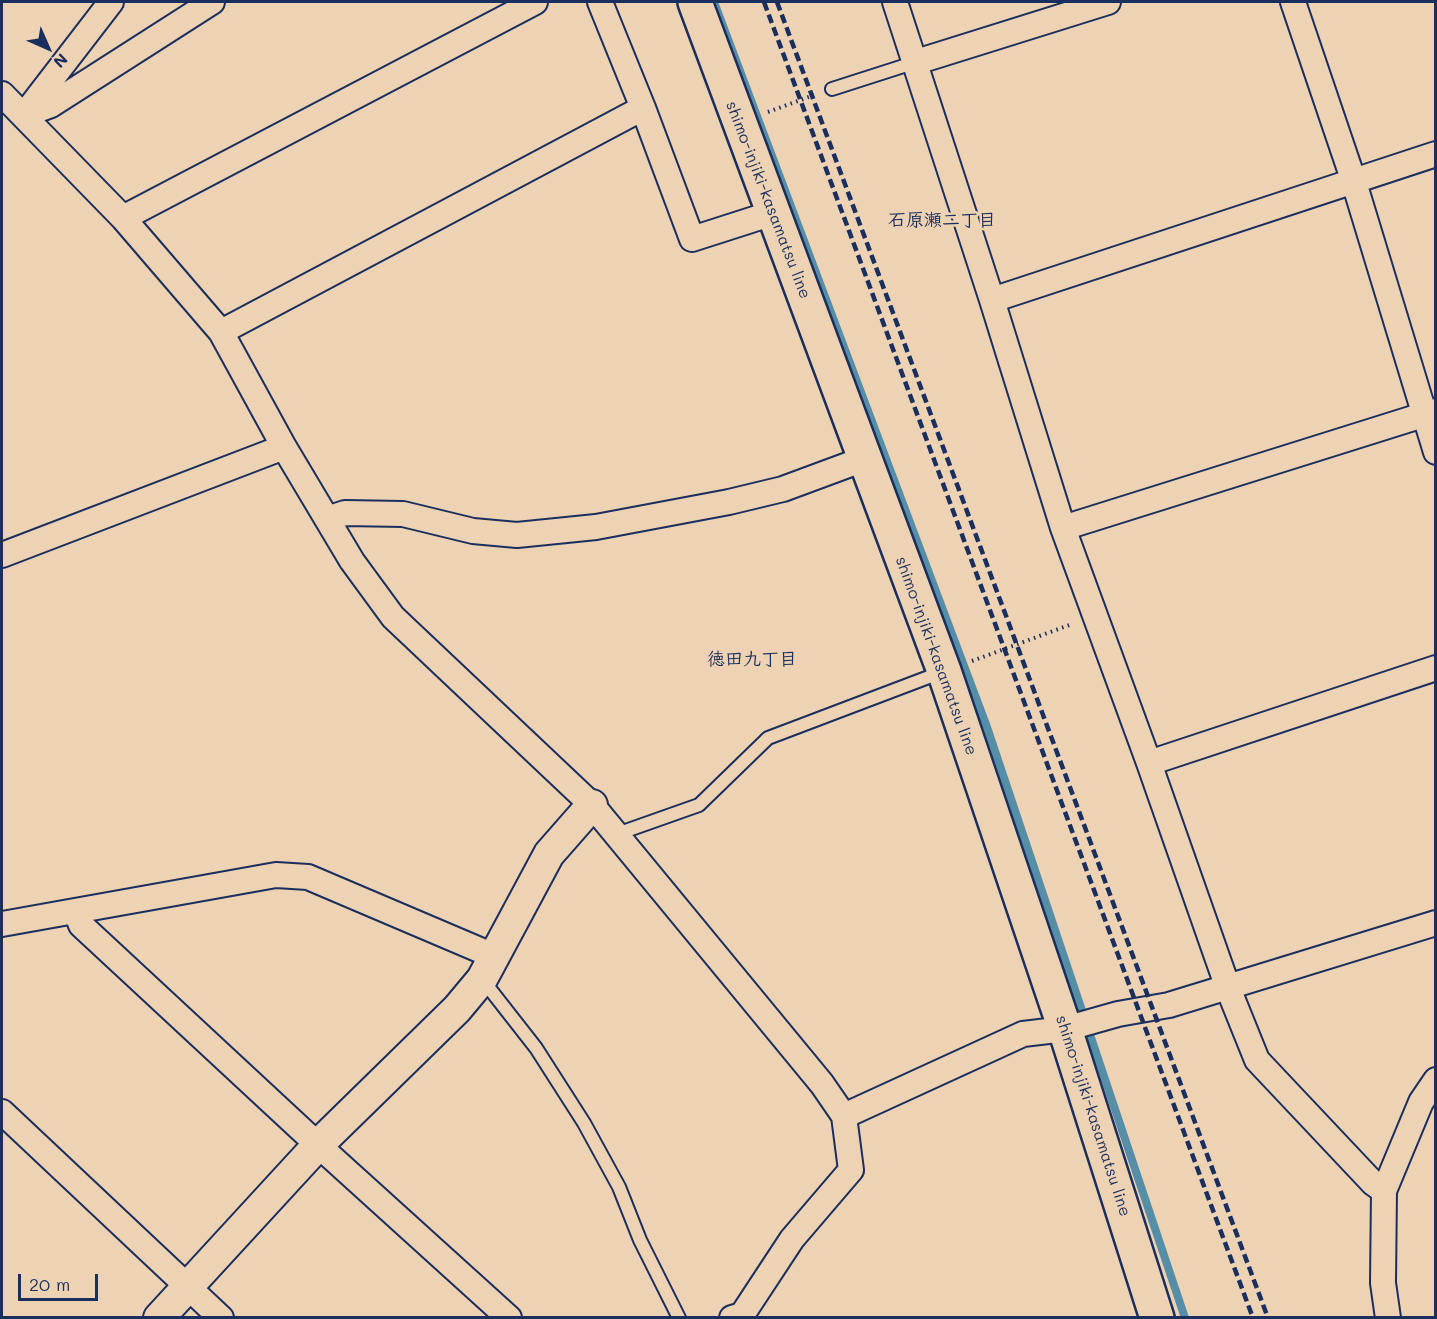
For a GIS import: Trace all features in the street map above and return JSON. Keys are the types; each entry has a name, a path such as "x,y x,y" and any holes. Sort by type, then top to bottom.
{"main road":[{"name":"shimo-injiki-kasamatsu line","path":"695,2 944,671 1072,1027 1157,1317"}],"street":[{"path":"24,115 111,2"},
{"path":"24,115 51,105 212,2"},
{"path":"123,218 535,2"},
{"path":"600,2 692,239 773,213"},
{"path":"895,2 1063,528 1228,988 1257,1060 1373,1183 1384,1191"},
{"path":"913,63 1108,2"},
{"path":"1293,2 1430,413 1436,452"},
{"path":"2,94 123,218 221,332 352,561 393,617 592,805 822,1083 844,1116 851,1170 792,1239 742,1315 732,1317"},
{"path":"221,332 643,108"},
{"path":"992,300 1353,179 1436,154"},
{"path":"1063,528 1430,413"},
{"path":"2,555 285,447"},
{"path":"327,519 345,513 403,514 473,531 517,535 596,527 729,502 783,489 864,459"},
{"path":"1149,763 1436,668"},
{"path":"159,1317 318,1145 458,1009 489,969 549,855 592,805"},
{"path":"2,924 276,875 308,877 482,951 489,969"},
{"path":"76,912 81,925 318,1145 509,1317"},
{"path":"844,1116 1023,1034 1072,1027 1118,1014 1169,1005 1436,923"},
{"path":"1388,1317 1383,1283 1384,1191 1421,1102 1436,1080"},
{"path":"2,1112 220,1317"}],"lane":[{"path":"832,89 913,63"},
{"path":"617,834 699,805 768,738 944,671"},
{"path":"489,969 584,1123 620,1187 640,1240 679,1317"}],"path":[{"path":"738,122 832,89"},
{"path":"944,671 1095,615"}],"waterway":[{"path":"714,2 987,727 1185,1318"}],"railway":[{"path":"764,2 1253,1318"},
{"path":"777,2 1268,1318"}],"district":[{"name":"石原瀬二丁目","path":"942,220"},
{"name":"徳田九丁目","path":"752,659"}]}
